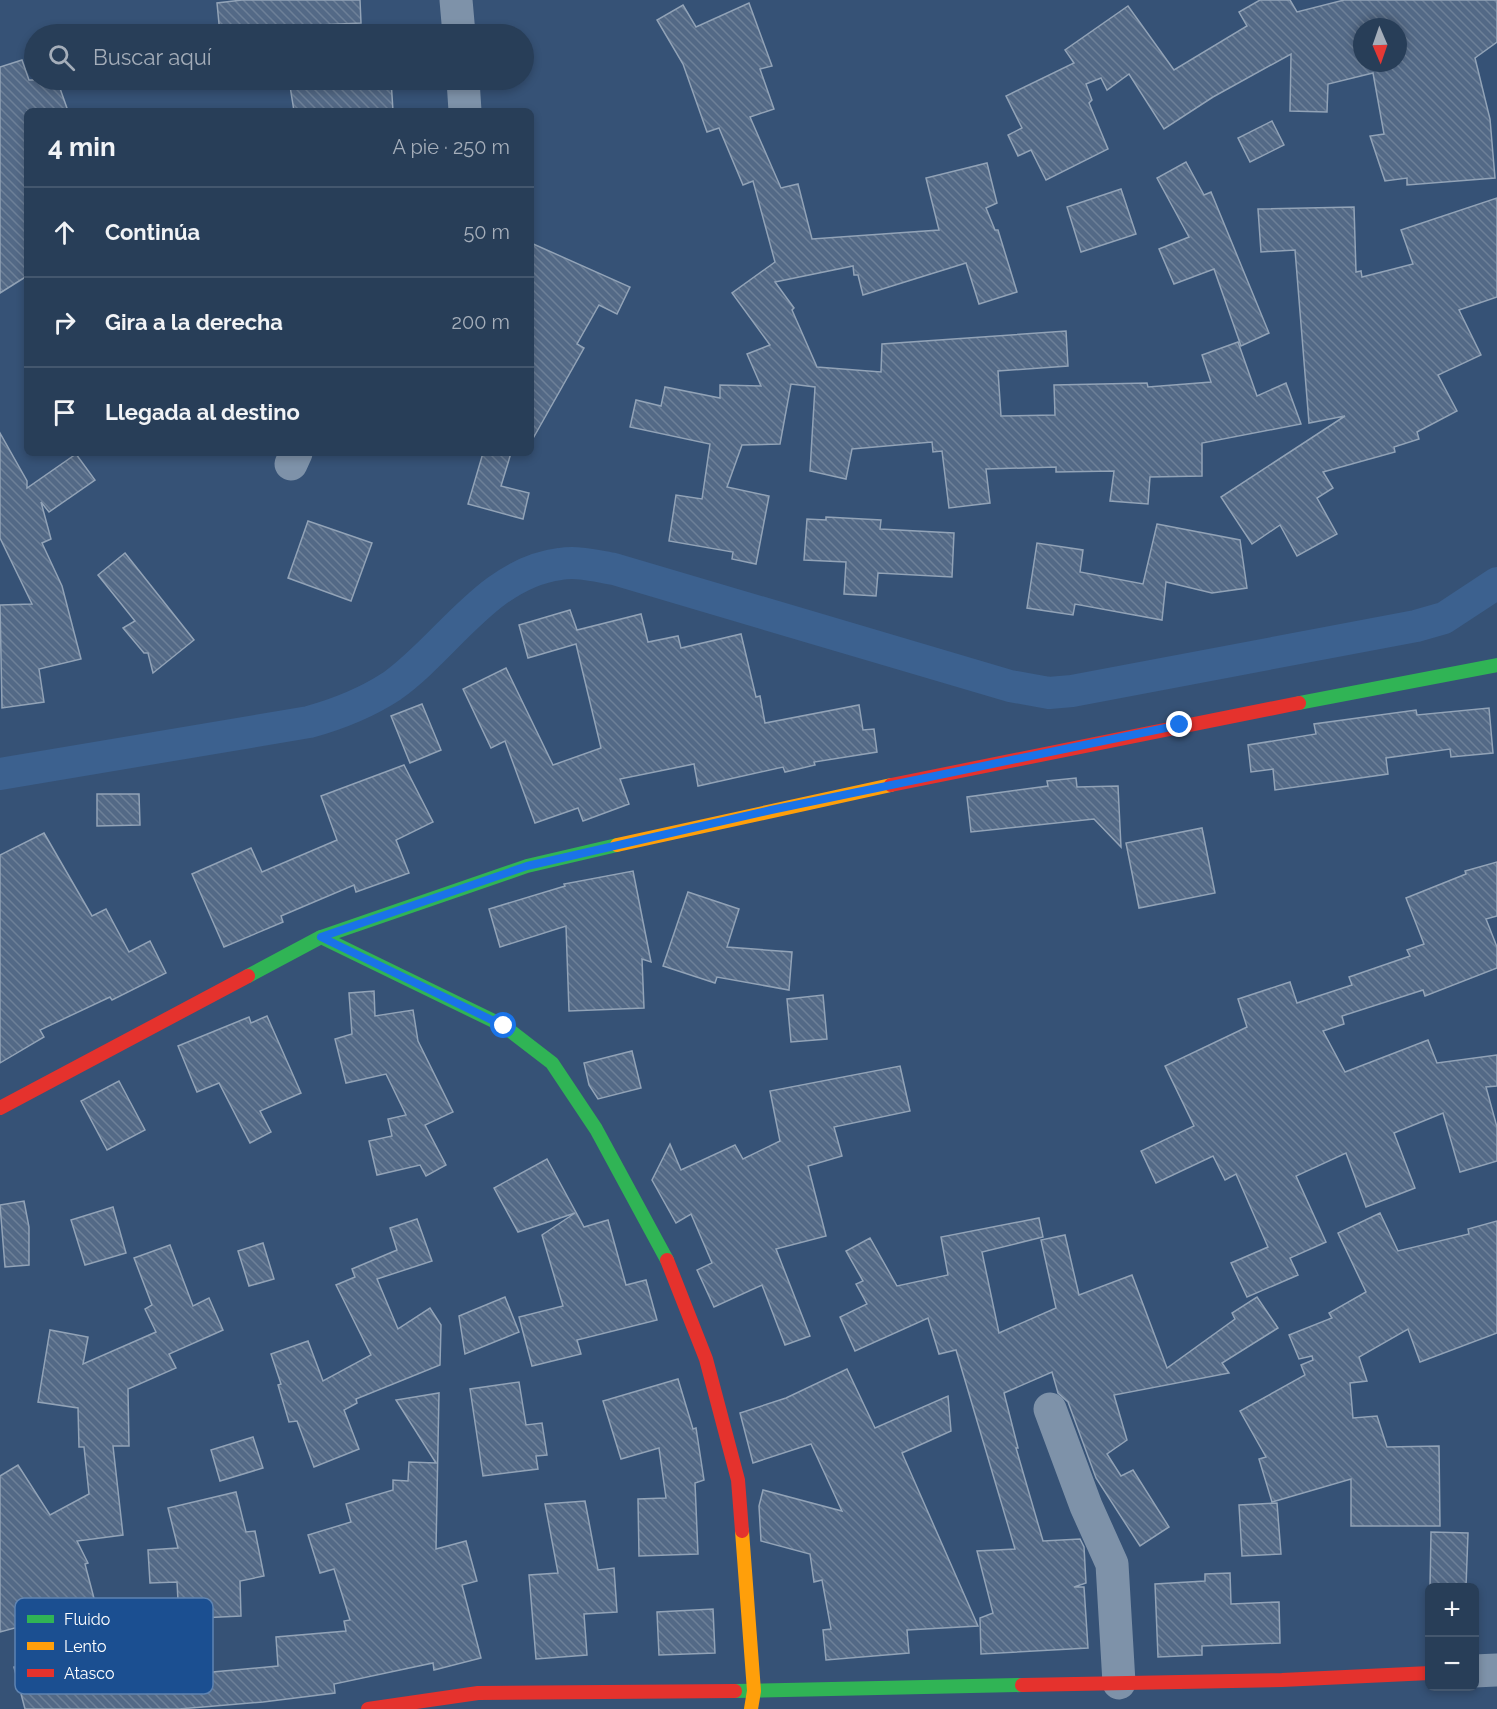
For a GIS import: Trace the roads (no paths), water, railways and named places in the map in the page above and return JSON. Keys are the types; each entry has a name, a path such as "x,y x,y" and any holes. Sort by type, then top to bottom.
{"street":[{"path":"456,0 458,24"},
{"path":"464,90 465,108"},
{"path":"0,1108 321,937 527,866 771,810 1133,735 1497,665"},
{"path":"321,937 504,1026 552,1063 596,1129 675,1274 706,1359 738,1480 754,1691 750,1709"},
{"path":"1050,1409 1086,1506 1112,1564 1119,1683"},
{"path":"1479,1671 1497,1670"},
{"path":"368,1709 478,1693 754,1691 1425,1673"}],"waterway":[{"path":"0,774 309,722 341,712 392,686 490,596 511,581 534,570 567,563 614,569 1010,686 1049,693 1072,691 1416,626 1444,618 1497,583"}]}
